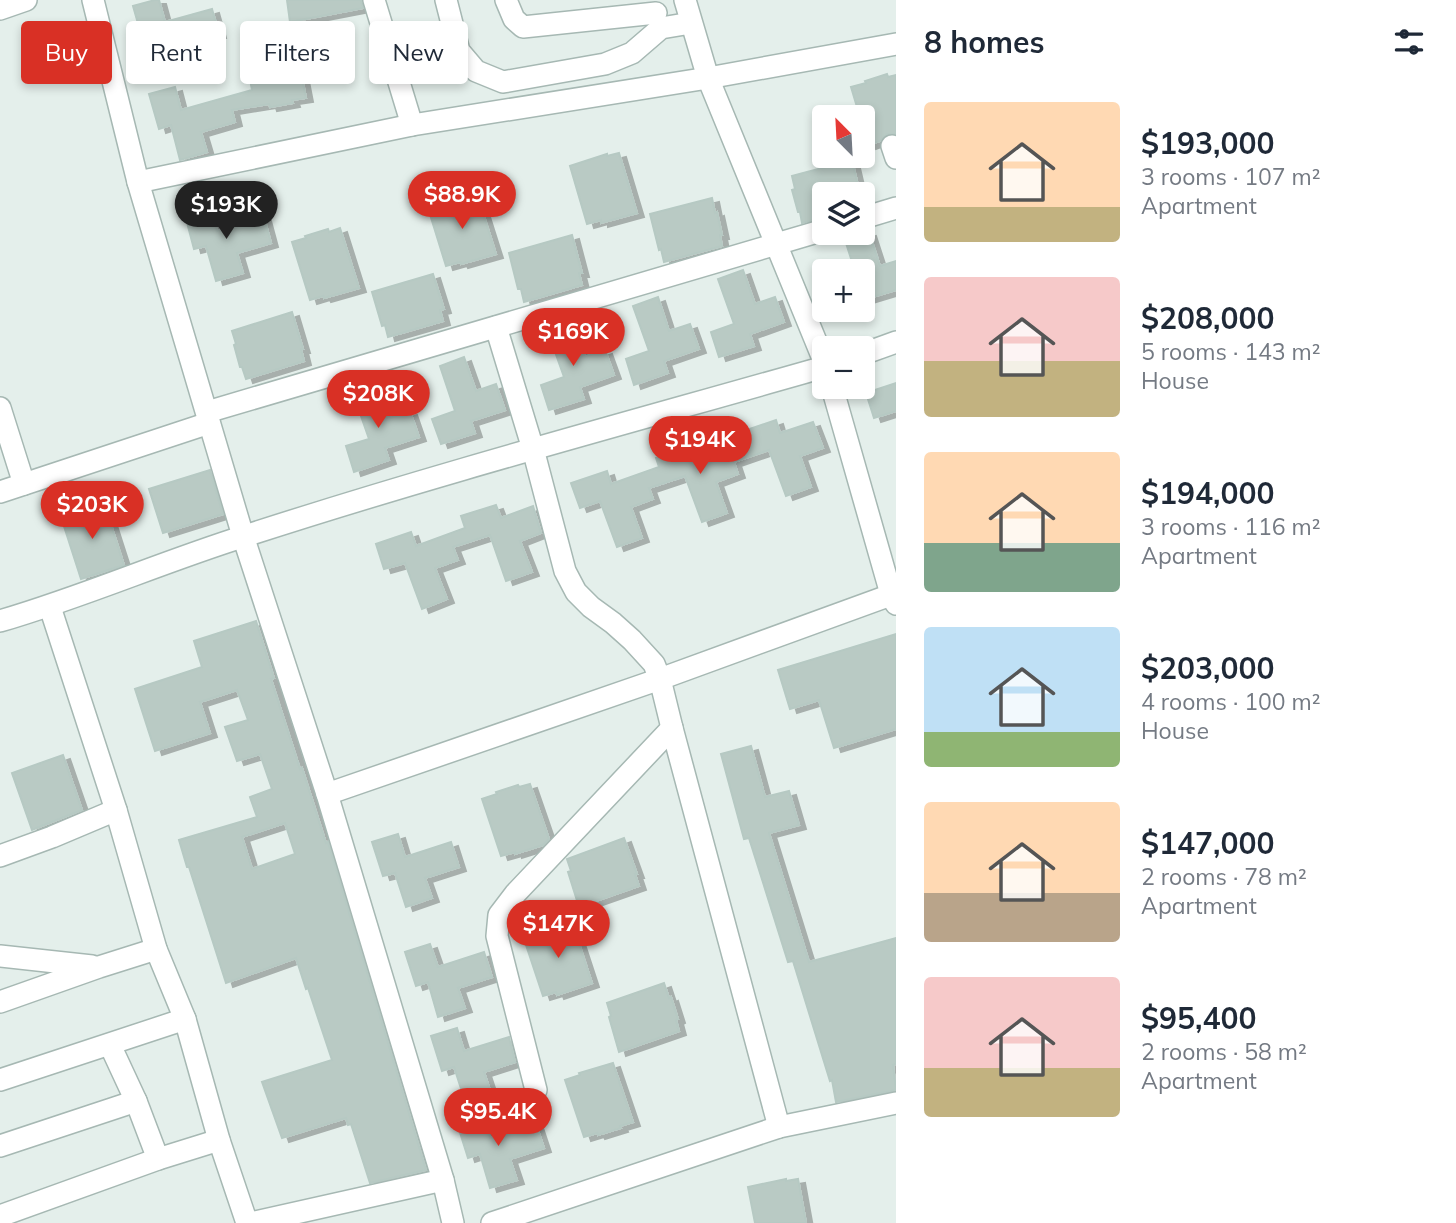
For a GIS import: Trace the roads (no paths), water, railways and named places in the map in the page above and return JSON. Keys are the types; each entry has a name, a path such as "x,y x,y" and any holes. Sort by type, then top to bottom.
{"street":[{"path":"0,9 26,0"},
{"path":"93,0 138,182 243,536 327,794 443,1180 453,1223"},
{"path":"374,0 412,125"},
{"path":"446,0 459,51 476,71 503,82 605,64 632,53 656,13"},
{"path":"506,0 514,19 523,27 656,13 691,23"},
{"path":"684,0 708,78 814,336"},
{"path":"138,182 412,125 708,78 896,44"},
{"path":"875,214 896,208"},
{"path":"0,492 208,417 496,327 812,234"},
{"path":"496,327 533,449 565,571 576,592 632,640 654,664 660,679 779,1127"},
{"path":"875,350 896,342"},
{"path":"0,621 50,607 243,536 533,449 812,371"},
{"path":"327,794 894,597 836,399"},
{"path":"0,408 24,484"},
{"path":"50,607 116,810 156,949 185,1019 219,1140 249,1223 443,1180"},
{"path":"536,1090 497,936 499,915 515,894 672,728"},
{"path":"0,856 116,810"},
{"path":"0,1002 156,949"},
{"path":"0,956 99,967"},
{"path":"0,1080 185,1019"},
{"path":"110,1045 158,1159"},
{"path":"0,1146 135,1101"},
{"path":"492,1223 779,1127 896,1103"},
{"path":"0,1216 31,1215 158,1159 219,1140"}]}
